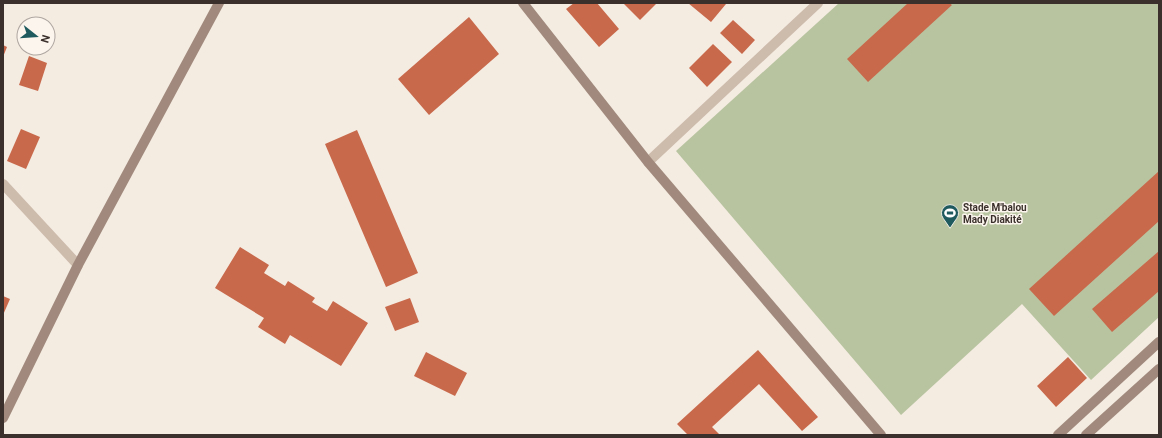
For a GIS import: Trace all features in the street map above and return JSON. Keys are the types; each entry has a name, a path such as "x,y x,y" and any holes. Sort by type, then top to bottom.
{"main road":[{"path":"3,418 78,265 219,3"},
{"path":"523,3 648,162 881,435"},
{"path":"1058,435 1159,342"},
{"path":"1086,435 1159,369"}],"street":[{"path":"648,162 818,3"},
{"path":"3,184 78,265"}],"green space":[{"name":"Stade M'balou Mady Diakité","path":"839,3 1159,3 1159,317 1091,380 1022,304 901,415 676,151"}],"building":[{"path":"574,3 597,3 619,29 599,47 566,9"},
{"path":"623,3 657,3 640,20"},
{"path":"688,3 724,3 726,4 711,22"},
{"path":"908,3 949,3 952,5 868,82 847,59"},
{"path":"469,17 499,54 429,115 398,79"},
{"path":"733,20 755,40 742,54 720,33"},
{"path":"713,44 732,62 707,87 689,68"},
{"path":"3,45 7,47 3,57"},
{"path":"29,56 47,63 38,91 19,85"},
{"path":"21,129 40,137 26,169 7,161"},
{"path":"357,130 418,273 386,287 325,144"},
{"path":"1159,171 1159,221 1054,316 1029,289"},
{"path":"240,247 269,265 264,273 285,286 288,281 315,298 312,302 327,311 333,301 368,323 341,366 290,335 285,344 258,327 264,318 215,288"},
{"path":"1159,251 1159,291 1112,332 1092,309"},
{"path":"3,296 10,299 3,315"},
{"path":"410,298 419,322 395,331 385,307"},
{"path":"758,350 818,417 802,431 759,384 712,427 720,435 688,435 677,424"},
{"path":"426,352 467,373 455,396 414,376"},
{"path":"1068,357 1087,378 1056,407 1037,386"}],"place":[{"name":"Stade M'balou Mady Diakité","path":"950,228"}]}
